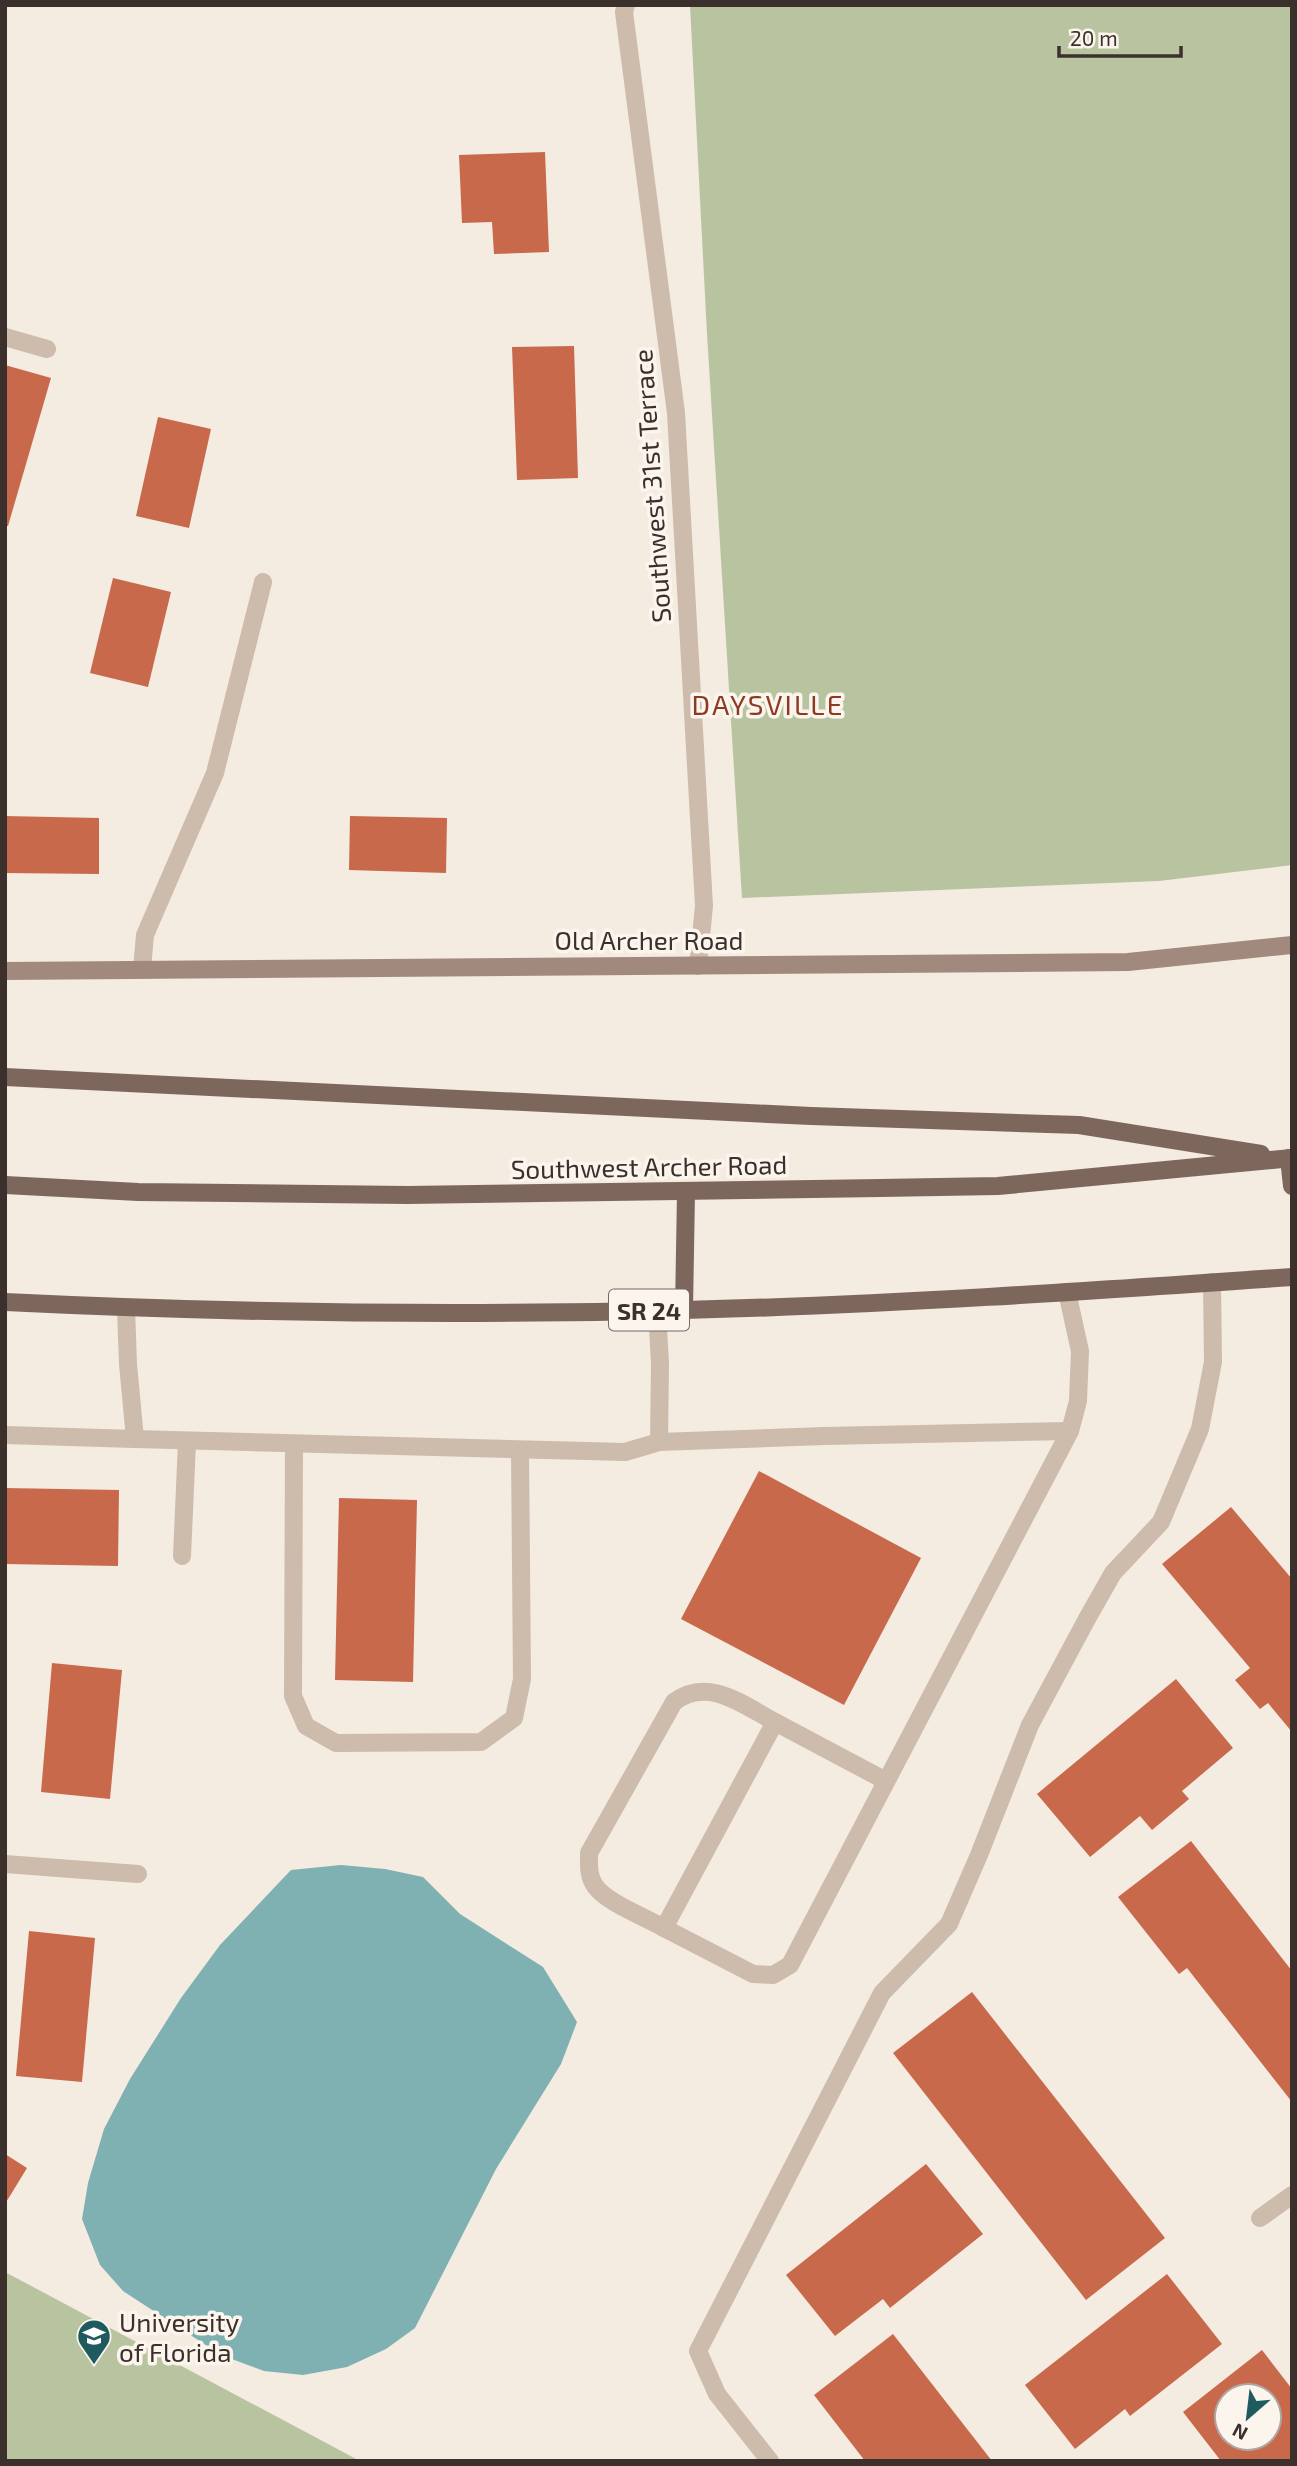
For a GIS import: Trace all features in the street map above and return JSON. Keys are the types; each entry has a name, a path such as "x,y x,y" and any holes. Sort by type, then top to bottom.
{"main road":[{"path":"5,1077 811,1116 1079,1125 1290,1158 1292,1186"},
{"name":"Southwest Archer Road","path":"5,1185 138,1192 407,1195 686,1192 998,1185 1290,1158"},
{"path":"684,1310 686,1192"},
{"name":"SR 24","path":"5,1302 126,1308 405,1312 684,1310 1000,1297 1292,1277"}],"street":[{"name":"Southwest 31st Terrace","path":"626,5 676,412 704,906 698,966"},
{"path":"5,337 47,349"},
{"path":"142,970 145,935 215,773 263,582"},
{"name":"Old Archer Road","path":"5,971 481,965 1128,962 1292,945"},
{"path":"770,2461 718,2394 698,2351 882,1993 948,1924 979,1855 1030,1725 1088,1617 1113,1573 1161,1522 1200,1429 1213,1362 1212,1282"},
{"path":"886,1781 723,1695 702,1690 685,1694 674,1702 589,1853 589,1871 595,1886 609,1898 753,1973 773,1975 790,1965 1070,1431 1078,1401 1080,1351 1067,1292"},
{"path":"126,1308 135,1439"},
{"path":"657,1310 660,1363 659,1442"},
{"path":"5,1435 625,1452 659,1442 1070,1431"},
{"path":"182,1556 187,1442"},
{"path":"294,1444 293,1696 306,1726 336,1743 481,1742 514,1718 522,1679 520,1450"},
{"path":"664,1927 775,1722"},
{"path":"5,1864 138,1874"},
{"path":"1260,2218 1292,2195"}],"green space":[{"path":"690,5 1292,5 1292,865 1159,881 742,898 707,334"},
{"name":"University of Florida","path":"5,2272 360,2461 5,2461"}],"water":[{"path":"341,1865 385,1869 423,1877 460,1914 543,1967 577,2022 561,2064 496,2169 415,2328 386,2349 347,2367 303,2375 264,2371 221,2355 123,2291 100,2265 82,2219 88,2183 104,2129 130,2079 181,1998 220,1945 291,1870"}],"building":[{"path":"545,152 549,252 494,254 492,222 462,223 459,155"},
{"path":"574,346 578,478 517,480 512,347"},
{"path":"5,365 51,378 8,526 5,526"},
{"path":"158,417 211,429 189,528 136,516"},
{"path":"113,578 171,592 148,687 90,673"},
{"path":"5,816 99,818 99,874 5,873"},
{"path":"350,816 447,818 446,873 349,870"},
{"path":"759,1471 921,1558 844,1705 681,1619"},
{"path":"5,1488 119,1490 118,1566 5,1564"},
{"path":"339,1498 417,1500 413,1682 335,1680"},
{"path":"1231,1507 1292,1579 1292,1732 1268,1703 1260,1709 1235,1680 1250,1668 1162,1564"},
{"path":"52,1663 122,1670 110,1799 41,1792"},
{"path":"1176,1679 1233,1748 1182,1791 1189,1799 1152,1830 1140,1816 1090,1857 1037,1794"},
{"path":"1191,1841 1292,1971 1292,2102 1187,1968 1179,1974 1118,1897"},
{"path":"29,1931 95,1938 82,2082 16,2076"},
{"path":"972,1992 1165,2238 1086,2300 893,2053"},
{"path":"5,2154 27,2168 5,2204"},
{"path":"926,2164 983,2234 890,2308 883,2299 835,2336 786,2275"},
{"path":"1167,2274 1222,2344 1130,2416 1125,2409 1075,2449 1025,2385"},
{"path":"893,2334 992,2461 865,2461 814,2395"},
{"path":"1262,2350 1292,2389 1292,2461 1221,2461 1214,2452 1283,2452 1283,2382 1221,2382"},
{"path":"1213,2388 1213,2451 1183,2412"}],"place":[{"name":"University of Florida","path":"94,2366"}],"district":[{"name":"DAYSVILLE","path":"768,704"}]}
